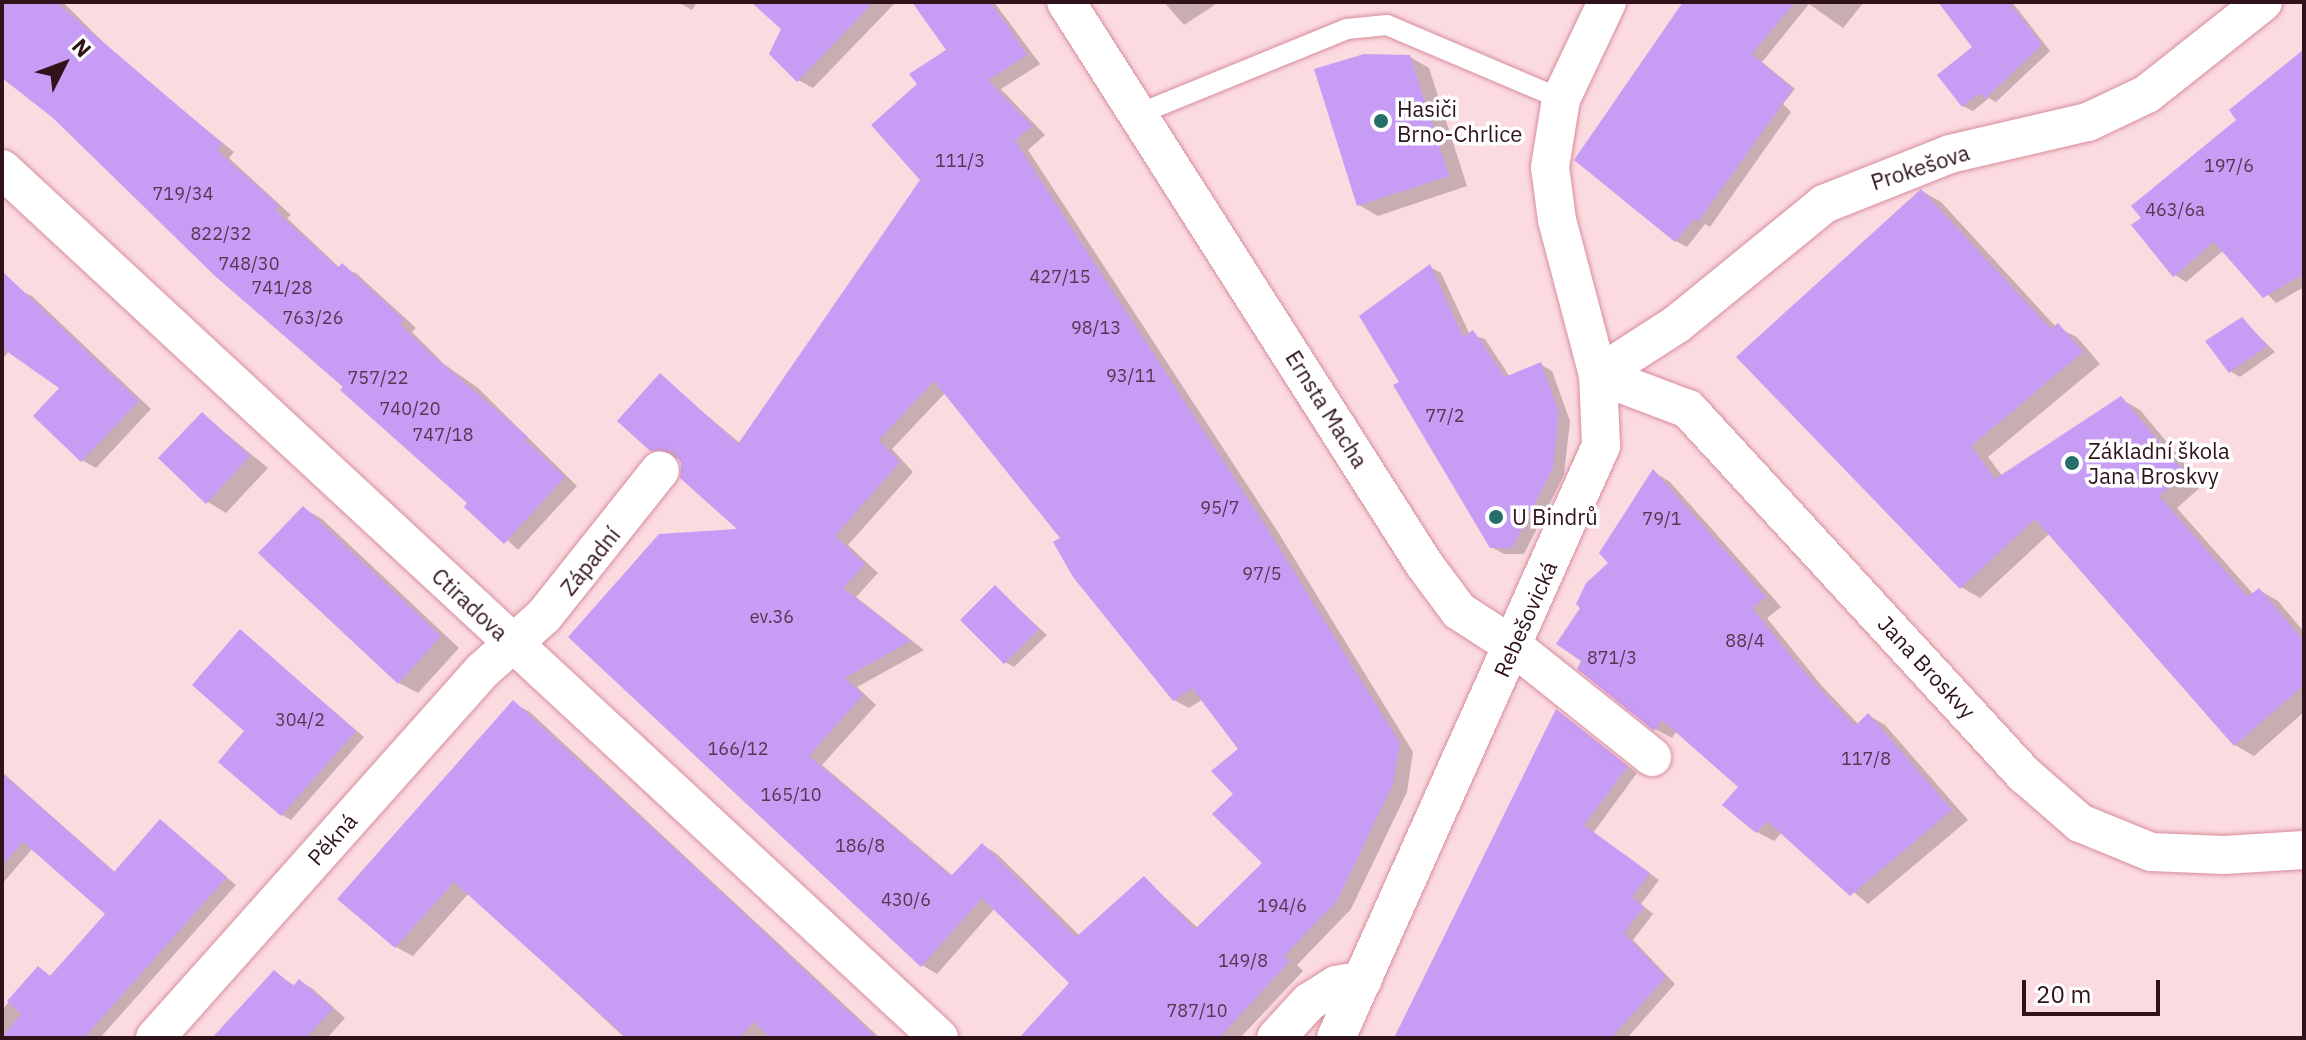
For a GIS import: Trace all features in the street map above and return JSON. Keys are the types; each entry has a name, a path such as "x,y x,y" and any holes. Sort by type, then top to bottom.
{"street":[{"name":"Ernsta Macha","path":"1066,2 1141,113 1424,564 1459,611 1513,646 1652,757"},
{"name":"Rebešovická","path":"1336,1038 1597,460 1602,431 1598,375 1552,196 1550,167 1561,99 1607,2"},
{"name":"Prokešova","path":"1598,375 1677,324 1824,204 1950,154 2088,122 2147,94 2263,2"},
{"name":"Ctiradova","path":"2,169 939,1038"},
{"name":"Jana Broskvy","path":"1598,375 1671,398 1695,415 2026,776 2080,823 2151,852 2224,855 2304,850"},
{"name":"Západní","path":"512,643 544,616 660,470"},
{"name":"Pěkná","path":"155,1038 483,670 512,643"},
{"path":"1276,1038 1309,1002 1336,985 1363,980"}],"lane":[{"path":"1141,113 1347,29 1387,25 1561,99"}],"building":[{"path":"2,2 56,2 223,144 217,150 279,206 275,210 338,268 342,263 404,320 400,324 431,354 528,437 525,440 565,477 504,544 464,507 467,503 340,390 343,387 215,276 53,118 2,78"},
{"path":"751,2 874,2 797,82 769,54 781,29"},
{"path":"912,2 990,2 1027,55 988,80 1032,126 1015,141 1263,522 1400,743 1393,784 1337,901 1284,956 1290,961 1219,1038 1019,1038 1069,983 982,898 921,967 568,637 659,534 737,529 680,478 681,463 674,453 650,451 617,421 660,373 738,444 920,180 871,125 917,84 909,74 946,50","holes":["934,381 1060,538 1053,542 1073,577 1173,701 1192,688 1238,749 1211,771 1233,794 1212,814 1262,863 1195,929 1144,876 1076,937 982,843 951,876 809,756 863,695 845,678 911,641 843,588 865,564 835,536 900,462 879,440"]},
{"path":"1683,2 1795,2 1752,54 1793,89 1698,222 1694,219 1675,242 1574,160"},
{"path":"1938,2 2009,2 2042,45 1985,99 1980,93 1962,107 1937,75 1972,47"},
{"path":"2304,49 2304,274 2263,298 2214,242 2173,277 2131,225 2141,218 2131,206 2236,120 2229,110"},
{"name":"Hasiči Brno-Chrlice","path":"1364,54 1410,55 1449,176 1357,206 1314,69"},
{"name":"Základní škola Jana Broskvy","path":"1921,189 2051,329 2058,323 2083,352 1971,446 1995,479 2121,396 2185,473 2159,496 2248,597 2259,588 2304,641 2304,685 2234,746 2035,519 1960,589 1736,357"},
{"path":"1430,264 1463,337 1473,330 1505,377 1541,362 1559,413 1553,468 1512,548 1490,548 1393,385 1399,382 1359,316"},
{"path":"2,271 139,401 81,462 33,416 59,388 2,348"},
{"path":"2242,317 2267,346 2229,373 2205,341"},
{"path":"202,412 250,456 206,504 158,458"},
{"path":"1653,469 1766,597 1752,608 1805,673 1855,726 1868,713 1952,810 1850,896 1767,821 1756,833 1722,805 1738,787 1662,720 1654,731 1577,669 1581,661 1556,644 1580,608 1576,604 1586,583 1608,563 1599,553"},
{"path":"303,506 441,636 398,684 258,553"},
{"path":"995,585 1039,629 1004,664 960,620"},
{"path":"240,629 356,731 281,816 218,762 244,731 192,685"},
{"path":"513,700 877,1038 771,1038 754,1022 739,1038 627,1038 454,882 395,948 337,899"},
{"path":"1556,709 1628,766 1584,825 1650,873 1632,897 1644,907 1624,933 1666,977 1611,1038 1394,1038"},
{"path":"2,773 114,872 160,819 227,877 84,1038 2,1038 21,1014 7,1001 38,966 50,976 105,914 23,842 2,866"},
{"path":"274,970 293,986 299,979 333,1009 306,1038 212,1038"}],"place":[{"name":"Hasiči Brno-Chrlice","path":"1381,121"},
{"name":"Základní škola Jana Broskvy","path":"2072,463"},
{"name":"U Bindrů","path":"1496,517"}]}
